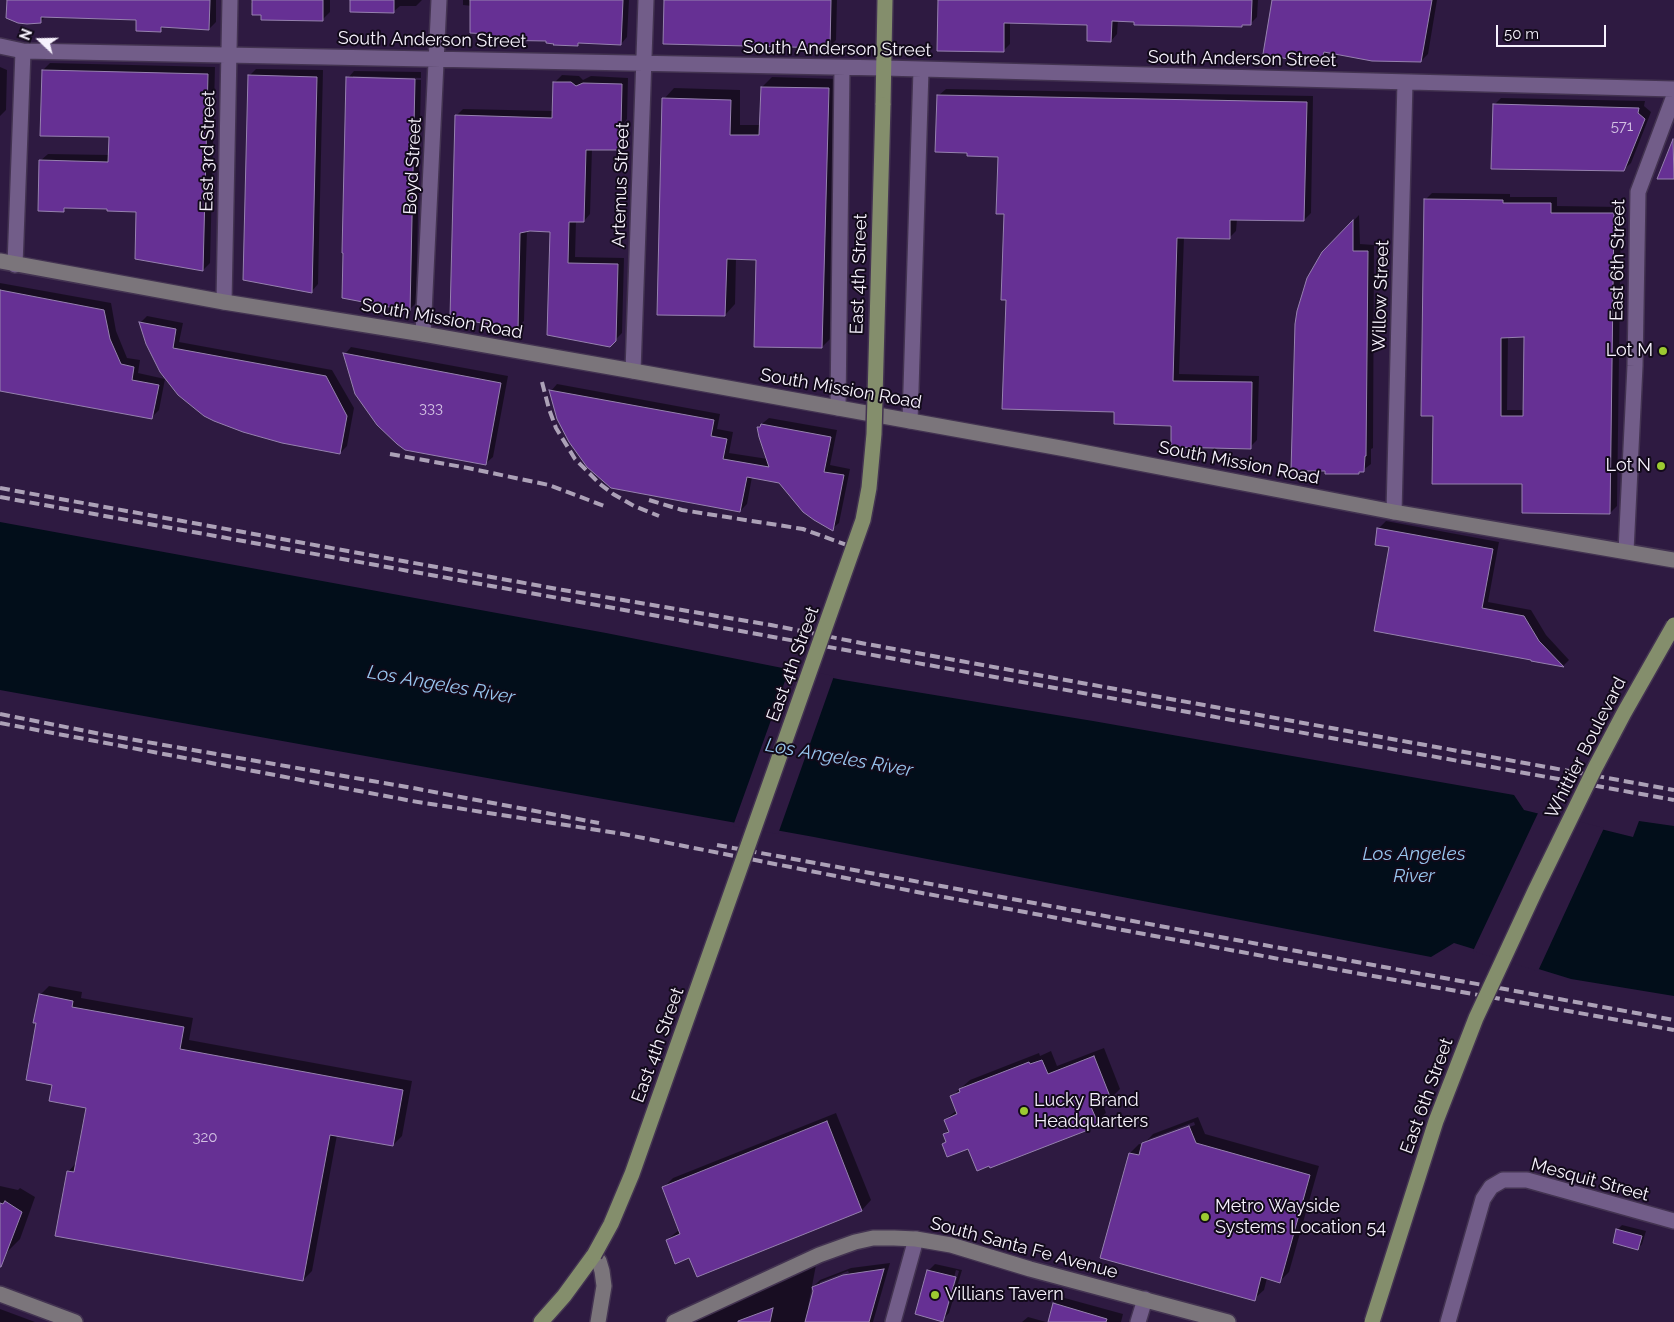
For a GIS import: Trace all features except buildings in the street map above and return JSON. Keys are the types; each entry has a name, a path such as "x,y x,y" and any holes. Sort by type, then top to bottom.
{"main road":[{"name":"East 4th Street","path":"541,1322 564,1296 594,1255 611,1224 632,1174 863,520 869,488 874,434 885,0"},
{"name":"Whittier Boulevard","path":"1535,891 1620,721 1674,625"},
{"name":"East 6th Street","path":"1372,1322 1447,1092 1476,1018 1535,891"}],"street":[{"name":"East 3rd Street","path":"224,302 230,0"},
{"name":"Boyd Street","path":"423,334 439,0"},
{"name":"Artemus Street","path":"633,371 646,0"},
{"name":"South Anderson Street","path":"0,46 23,50 884,68 1674,89"},
{"path":"7,263 23,50"},
{"name":"East 4th Street","path":"838,408 842,68"},
{"path":"910,421 921,70"},
{"name":"Willow Street","path":"1394,512 1405,82"},
{"name":"East 6th Street","path":"1626,551 1635,366 1638,192 1674,96"},
{"name":"South Mission Road","path":"7,263 224,302 423,334 633,371 1394,512 1674,560"},
{"name":"Mesquit Street","path":"1448,1322 1483,1199 1491,1187 1503,1180 1527,1180 1674,1221"},
{"name":"South Santa Fe Avenue","path":"674,1322 819,1255 855,1242 874,1238 916,1239 951,1245 1030,1269 1228,1322"},
{"path":"893,1322 916,1239"},
{"path":"594,1255 599,1261 604,1286 598,1322"},
{"path":"0,1294 75,1322"},
{"path":"1138,1322 1145,1299"}],"water":[{"name":"Los Angeles River","path":"0,522 606,633 843,680 1093,721 1514,795 1524,810 1633,837 1639,821 1674,826 1674,996 1571,979 1454,943 1431,957 814,837 0,690"}],"pier":[{"path":"790,667 834,676 778,834 733,826"},
{"path":"1539,811 1604,828 1538,971 1473,951"}],"railway":[{"path":"542,382 556,428 575,459 613,494 634,506 659,516"},
{"path":"390,454 549,485 607,507"},
{"path":"0,488 563,590 771,625 861,643 1674,790"},
{"path":"0,497 1674,800"},
{"path":"649,500 682,510 803,529 855,548"},
{"path":"0,714 106,735 413,788 599,823"},
{"path":"0,723 412,801 623,834 922,893 1674,1030"},
{"path":"717,845 1674,1020"}],"place":[{"name":"Lot M","path":"1663,351"},
{"name":"Lot N","path":"1661,466"},
{"name":"Lucky Brand Headquarters","path":"1024,1111"},
{"name":"Metro Wayside Systems Location 54","path":"1205,1217"},
{"name":"Villians Tavern","path":"935,1295"}]}
